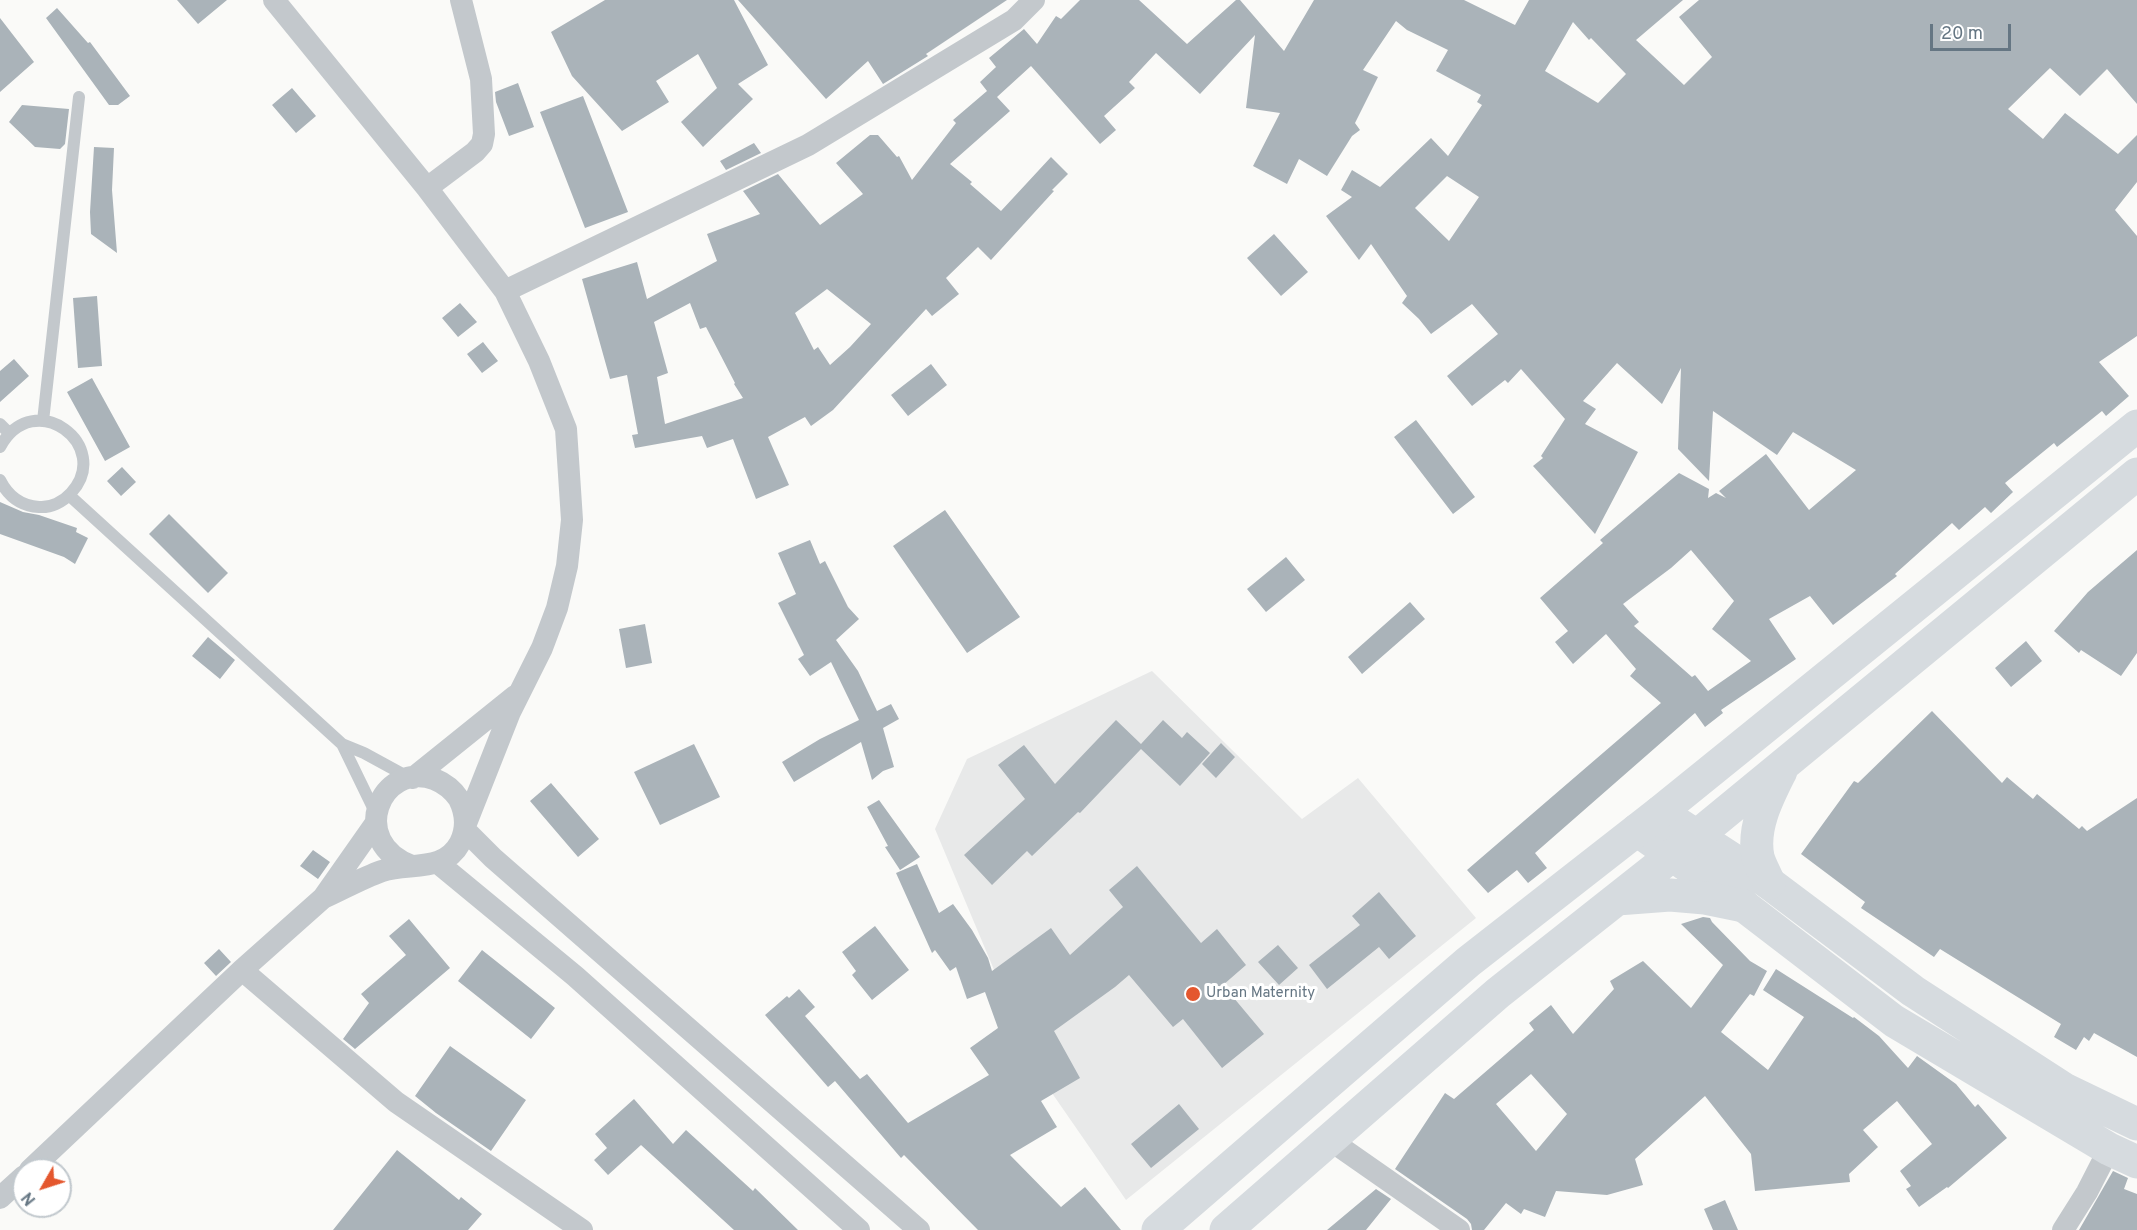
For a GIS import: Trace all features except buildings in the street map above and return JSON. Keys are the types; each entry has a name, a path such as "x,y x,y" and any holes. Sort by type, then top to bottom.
{"main road":[{"path":"1158,1230 1468,962 1649,821 2137,426"},
{"path":"1226,1230 1498,993 1698,835 2137,474"},
{"path":"1769,883 1758,857 1758,831 1765,804 1785,764"},
{"path":"1649,821 1698,835 1769,883 1913,991 2066,1090 2137,1124"},
{"path":"1649,821 1672,855 1744,906 1894,1021 2123,1155"},
{"path":"1617,899 1670,895 1705,898 1744,906"}],"street":[{"path":"274,0 427,188 505,291 539,361 566,429 572,520 567,566 557,608 542,648 518,693 460,844 438,863 425,867 412,866 386,870 323,898"},
{"path":"427,188 475,152 482,144 484,134 481,79 461,0"},
{"path":"505,291 808,145 1014,20 1034,0"},
{"path":"411,778 518,693"},
{"path":"43,1158 242,970 323,898 376,819 384,795 399,782 423,777 433,779 450,789 462,806 465,828 493,858 919,1230"},
{"path":"376,819 378,838 386,851 398,861 412,866"},
{"path":"438,863 575,975 859,1230"},
{"path":"242,970 396,1102 582,1230"},
{"path":"1330,1140 1459,1230"},
{"path":"2063,1230 2082,1199 2123,1155"},
{"path":"0,1198 12,1187"}],"lane":[{"path":"43,421 79,97"},
{"path":"0,447 4,429 31,421 43,421 57,424 69,432 78,443 83,457 83,471 78,484 70,496 57,504 43,507 28,506 14,499 0,480"},
{"path":"70,496 342,744 411,778"},
{"path":"342,744 376,819"}],"shaded area":[{"name":"Urban Maternity","path":"1152,671 1302,819 1358,778 1476,918 1126,1200 1036,1070 935,829 967,759"}],"place":[{"name":"Urban Maternity","path":"1193,994"}]}
